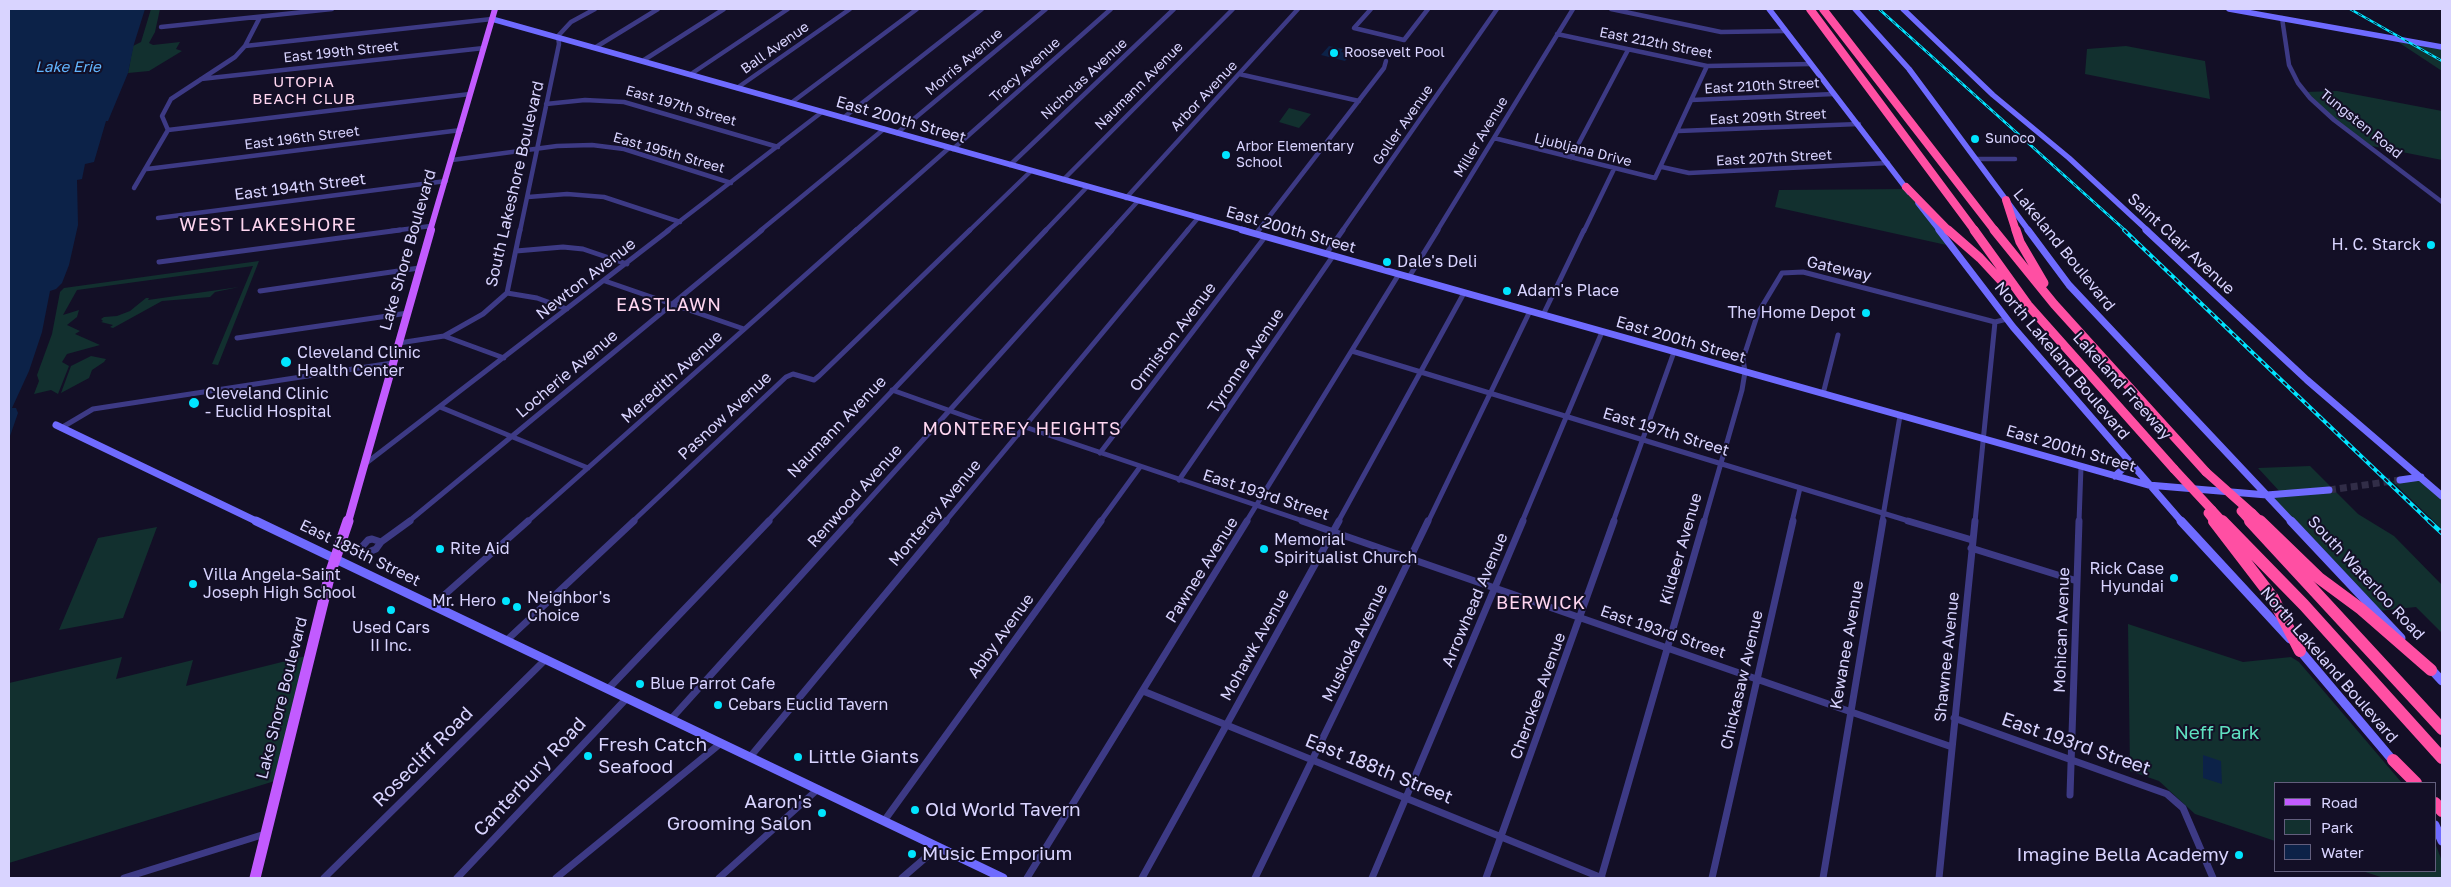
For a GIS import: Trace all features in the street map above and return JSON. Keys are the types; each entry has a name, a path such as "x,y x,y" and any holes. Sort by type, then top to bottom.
{"highway":[{"name":"Lakeland Freeway","path":"1810,9 1881,102 2028,304 2174,468 2208,509 2310,612 2442,758"},
{"name":"Lakeland Freeway","path":"1823,9 1984,218 2094,350 2206,472 2246,512"},
{"path":"1906,187 1933,217 1980,258 2012,292 2028,304"},
{"path":"2006,200 2020,242 2050,292 2094,350"},
{"path":"2208,509 2273,598 2300,651"},
{"path":"2246,512 2319,578 2361,609 2431,670"},
{"path":"2246,512 2442,729"},
{"path":"2393,760 2415,782"}],"main road":[{"name":"Lake Shore Boulevard","path":"255,878 264,834 322,606 365,464 431,226 446,181 495,9"}],"street":[{"path":"161,27 332,9"},
{"path":"558,36 571,22 595,9"},
{"path":"596,47 658,9"},
{"path":"644,60 724,9"},
{"path":"691,74 788,9"},
{"name":"Ball Avenue","path":"737,88 850,9"},
{"path":"791,103 917,9"},
{"path":"843,118 982,9"},
{"name":"Morris Avenue","path":"897,133 1046,9"},
{"name":"Tracy Avenue","path":"951,148 1112,9"},
{"name":"Nicholas Avenue","path":"1010,165 1174,9"},
{"name":"Naumann Avenue","path":"1063,180 1233,9"},
{"name":"Arbor Avenue","path":"1126,198 1298,9"},
{"path":"1370,9 1354,28 1404,40 1428,9"},
{"name":"Goller Avenue","path":"1330,255 1497,9"},
{"name":"Miller Avenue","path":"1409,278 1573,9"},
{"path":"1611,9 1721,32 1785,30"},
{"name":"North Lakeland Boulevard","path":"1769,9 1859,124 2007,320 2148,485 2300,651 2393,760 2407,782"},
{"name":"Lakeland Boulevard","path":"1855,9 1909,69 2069,284 2268,495"},
{"name":"Saint Clair Avenue","path":"1903,9 1993,95 2069,158 2307,380 2442,496"},
{"path":"2230,9 2442,47"},
{"path":"168,130 162,116 165,107 171,99 183,89 235,57 244,46 260,17"},
{"name":"Tungsten Road","path":"2282,18 2289,65 2298,84 2310,98 2334,120 2442,202"},
{"name":"East 200th Street","path":"244,46 492,19 644,60 1409,278 2148,485 2268,495 2328,490"},
{"name":"East 212th Street","path":"1557,34 1707,66 1811,64"},
{"name":"South Lakeshore Boulevard","path":"398,343 444,336 483,314 507,293 559,44 558,36"},
{"name":"East 199th Street","path":"201,79 484,48"},
{"path":"1571,158 1628,50"},
{"path":"1256,234 1384,68 1386,61"},
{"path":"1662,167 1707,66"},
{"path":"1239,74 1359,101"},
{"path":"168,130 470,94"},
{"name":"East 210th Street","path":"1691,100 1834,94"},
{"name":"East 197th Street","path":"546,104 585,100 624,102 778,147"},
{"name":"Newton Avenue","path":"365,464 822,112"},
{"name":"East 209th Street","path":"1678,131 1859,124"},
{"name":"Locherie Avenue","path":"380,542 413,518 512,437 884,129"},
{"path":"134,188 168,130"},
{"name":"East 196th Street","path":"146,169 461,130"},
{"name":"Ljubljana Drive","path":"1494,138 1655,178 1662,167"},
{"name":"East 195th Street","path":"452,160 576,144 607,146 731,183"},
{"name":"Meredith Avenue","path":"433,604 951,148"},
{"path":"1976,159 2015,158"},
{"name":"East 207th Street","path":"1662,167 1690,173 1888,164"},
{"path":"1543,315 1614,169"},
{"name":"Pasnow Avenue","path":"507,640 786,377 793,374 814,380 819,376 1031,171"},
{"name":"East 194th Street","path":"158,218 446,181"},
{"name":"Naumann Avenue","path":"608,689 1087,187"},
{"path":"528,196 567,194 604,197 680,222"},
{"name":"Renwood Avenue","path":"671,719 1138,201"},
{"name":"Monterey Avenue","path":"750,757 1198,218"},
{"path":"159,262 431,226"},
{"name":"Ormiston Avenue","path":"1100,453 1265,237"},
{"path":"516,251 563,247 583,249 627,264"},
{"name":"Tyronne Avenue","path":"1179,480 1330,255"},
{"path":"260,291 419,268"},
{"name":"Gateway","path":"1745,372 1743,359 1758,313 1776,280 1782,273 1803,272 1995,322"},
{"name":"Pawnee Avenue","path":"1027,878 1258,506 1399,274"},
{"path":"605,281 744,329"},
{"path":"507,293 537,298 567,309"},
{"name":"Mohawk Avenue","path":"1142,878 1464,293"},
{"name":"Muskoka Avenue","path":"1256,878 1530,311"},
{"path":"237,338 408,313"},
{"path":"1995,322 2007,320"},
{"name":"Shawnee Avenue","path":"1939,878 1995,322"},
{"name":"Arrowhead Avenue","path":"1372,878 1602,332"},
{"path":"1823,394 1838,334"},
{"path":"444,336 504,358"},
{"name":"East 197th Street","path":"1352,350 1490,394 1972,540"},
{"name":"Cherokee Avenue","path":"1486,878 1581,618 1674,352"},
{"path":"59,426 93,409 392,364"},
{"name":"Kildeer Avenue","path":"1601,878 1721,463 1745,372"},
{"path":"892,390 1018,434"},
{"path":"440,407 588,468"},
{"name":"Kewanee Avenue","path":"1823,878 1900,416"},
{"name":"East 185th Street","path":"59,426 1003,878"},
{"name":"East 193rd Street","path":"1025,427 1333,531 1952,747"},
{"path":"2116,476 2126,469 2130,462"},
{"name":"Abby Avenue","path":"884,821 1140,467"},
{"name":"Mohican Avenue","path":"2070,795 2081,467"},
{"path":"2400,480 2421,477"},
{"name":"Chickasaw Avenue","path":"1712,878 1800,488"},
{"name":"South Waterloo Road","path":"2268,495 2442,681"},
{"path":"1971,548 2077,582"},
{"name":"Rosecliff Road","path":"324,878 546,659"},
{"name":"East 188th Street","path":"1144,691 1601,878"},
{"name":"Canterbury Road","path":"457,878 627,698"},
{"name":"East 193rd Street","path":"1954,718 2167,794 2183,808 2213,878"},
{"path":"556,878 721,743"},
{"path":"719,878 818,789"},
{"path":"2436,827 2442,841"},
{"path":"124,878 264,834"},
{"path":"902,878 938,847"}],"green space":[{"path":"151,9 160,9 155,32 149,43 153,45 180,42 176,49 182,51 149,71 128,73 133,46 141,42"},
{"path":"2392,38 2442,47 2442,71"},
{"path":"2126,46 2205,61 2210,99 2085,74 2087,49"},
{"path":"2337,91 2442,111 2442,160 2367,145 2334,120 2305,92"},
{"path":"1289,108 1311,114 1299,128 1279,122"},
{"path":"1908,189 1951,246 1775,207 1779,190"},
{"path":"259,261 218,365 212,364 253,266 77,290 63,315 79,310 77,317 67,325 80,331 75,334 100,345 67,354 62,362 69,366 58,394 51,390 34,394 39,381 37,375 52,334 60,292 64,288"},
{"path":"239,287 215,292 210,297 162,301 113,328 110,327 113,325 101,322 103,321 101,319 104,317 117,316 130,311 146,298 149,298 148,300"},
{"path":"91,356 106,359 92,370 89,378 61,393 71,366"},
{"path":"2310,466 2358,514 2394,536 2442,585 2442,633 2416,607 2377,611 2267,495 2282,494 2258,468"},
{"path":"2421,477 2442,496 2442,529 2392,481"},
{"path":"157,527 123,618 59,630 98,538"},
{"name":"Neff Park","path":"2128,624 2243,662 2291,657 2299,662 2401,782 2274,782 2274,841 2195,814 2159,781 2130,771"},
{"path":"310,655 278,780 9,863 9,683 122,657 116,679 193,660 186,686"},
{"path":"2436,846 2442,861 2442,878 2384,878 2365,872 2436,872"}],"water":[{"name":"Lake Erie","path":"9,9 145,9 134,44 128,73 108,121 106,121 94,162 85,164 82,179 77,180 78,225 69,265 62,283 56,289 50,291 42,332 29,371 12,408 16,408 18,413 9,439"},
{"name":"Roosevelt Pool","path":"1329,46 1343,49 1341,52 1351,54 1345,61 1321,55"},
{"path":"2203,755 2221,761 2222,784 2203,778"}],"tunnel":[{"path":"2329,490 2400,480"}],"railway":[{"path":"1879,9 2126,231"},
{"path":"2350,9 2442,61"},
{"path":"2124,230 2430,522"},
{"path":"2429,521 2442,533"}],"place":[{"name":"Roosevelt Pool","path":"1334,53"},
{"name":"Sunoco","path":"1975,139"},
{"name":"Arbor Elementary School","path":"1226,155"},
{"name":"H. C. Starck","path":"2431,245"},
{"name":"Dale's Deli","path":"1387,262"},
{"name":"Adam's Place","path":"1507,291"},
{"name":"The Home Depot","path":"1866,313"},
{"name":"Cleveland Clinic Health Center","path":"286,362"},
{"name":"Cleveland Clinic - Euclid Hospital","path":"194,403"},
{"name":"Rite Aid","path":"440,549"},
{"name":"Memorial Spiritualist Church","path":"1264,549"},
{"name":"Rick Case Hyundai","path":"2174,578"},
{"name":"Villa Angela-Saint Joseph High School","path":"193,584"},
{"name":"Mr. Hero","path":"506,601"},
{"name":"Neighbor's Choice","path":"517,607"},
{"name":"Used Cars II Inc.","path":"391,610"},
{"name":"Blue Parrot Cafe","path":"640,684"},
{"name":"Cebars Euclid Tavern","path":"718,705"},
{"name":"Fresh Catch Seafood","path":"588,756"},
{"name":"Little Giants","path":"798,757"},
{"name":"Old World Tavern","path":"915,810"},
{"name":"Aaron's Grooming Salon","path":"822,813"},
{"name":"Music Emporium","path":"912,854"},
{"name":"Imagine Bella Academy","path":"2239,855"}],"district":[{"name":"UTOPIA BEACH CLUB","path":"304,90"},
{"name":"WEST LAKESHORE","path":"268,225"},
{"name":"EASTLAWN","path":"669,305"},
{"name":"MONTEREY HEIGHTS","path":"1022,429"},
{"name":"BERWICK","path":"1541,603"}]}
